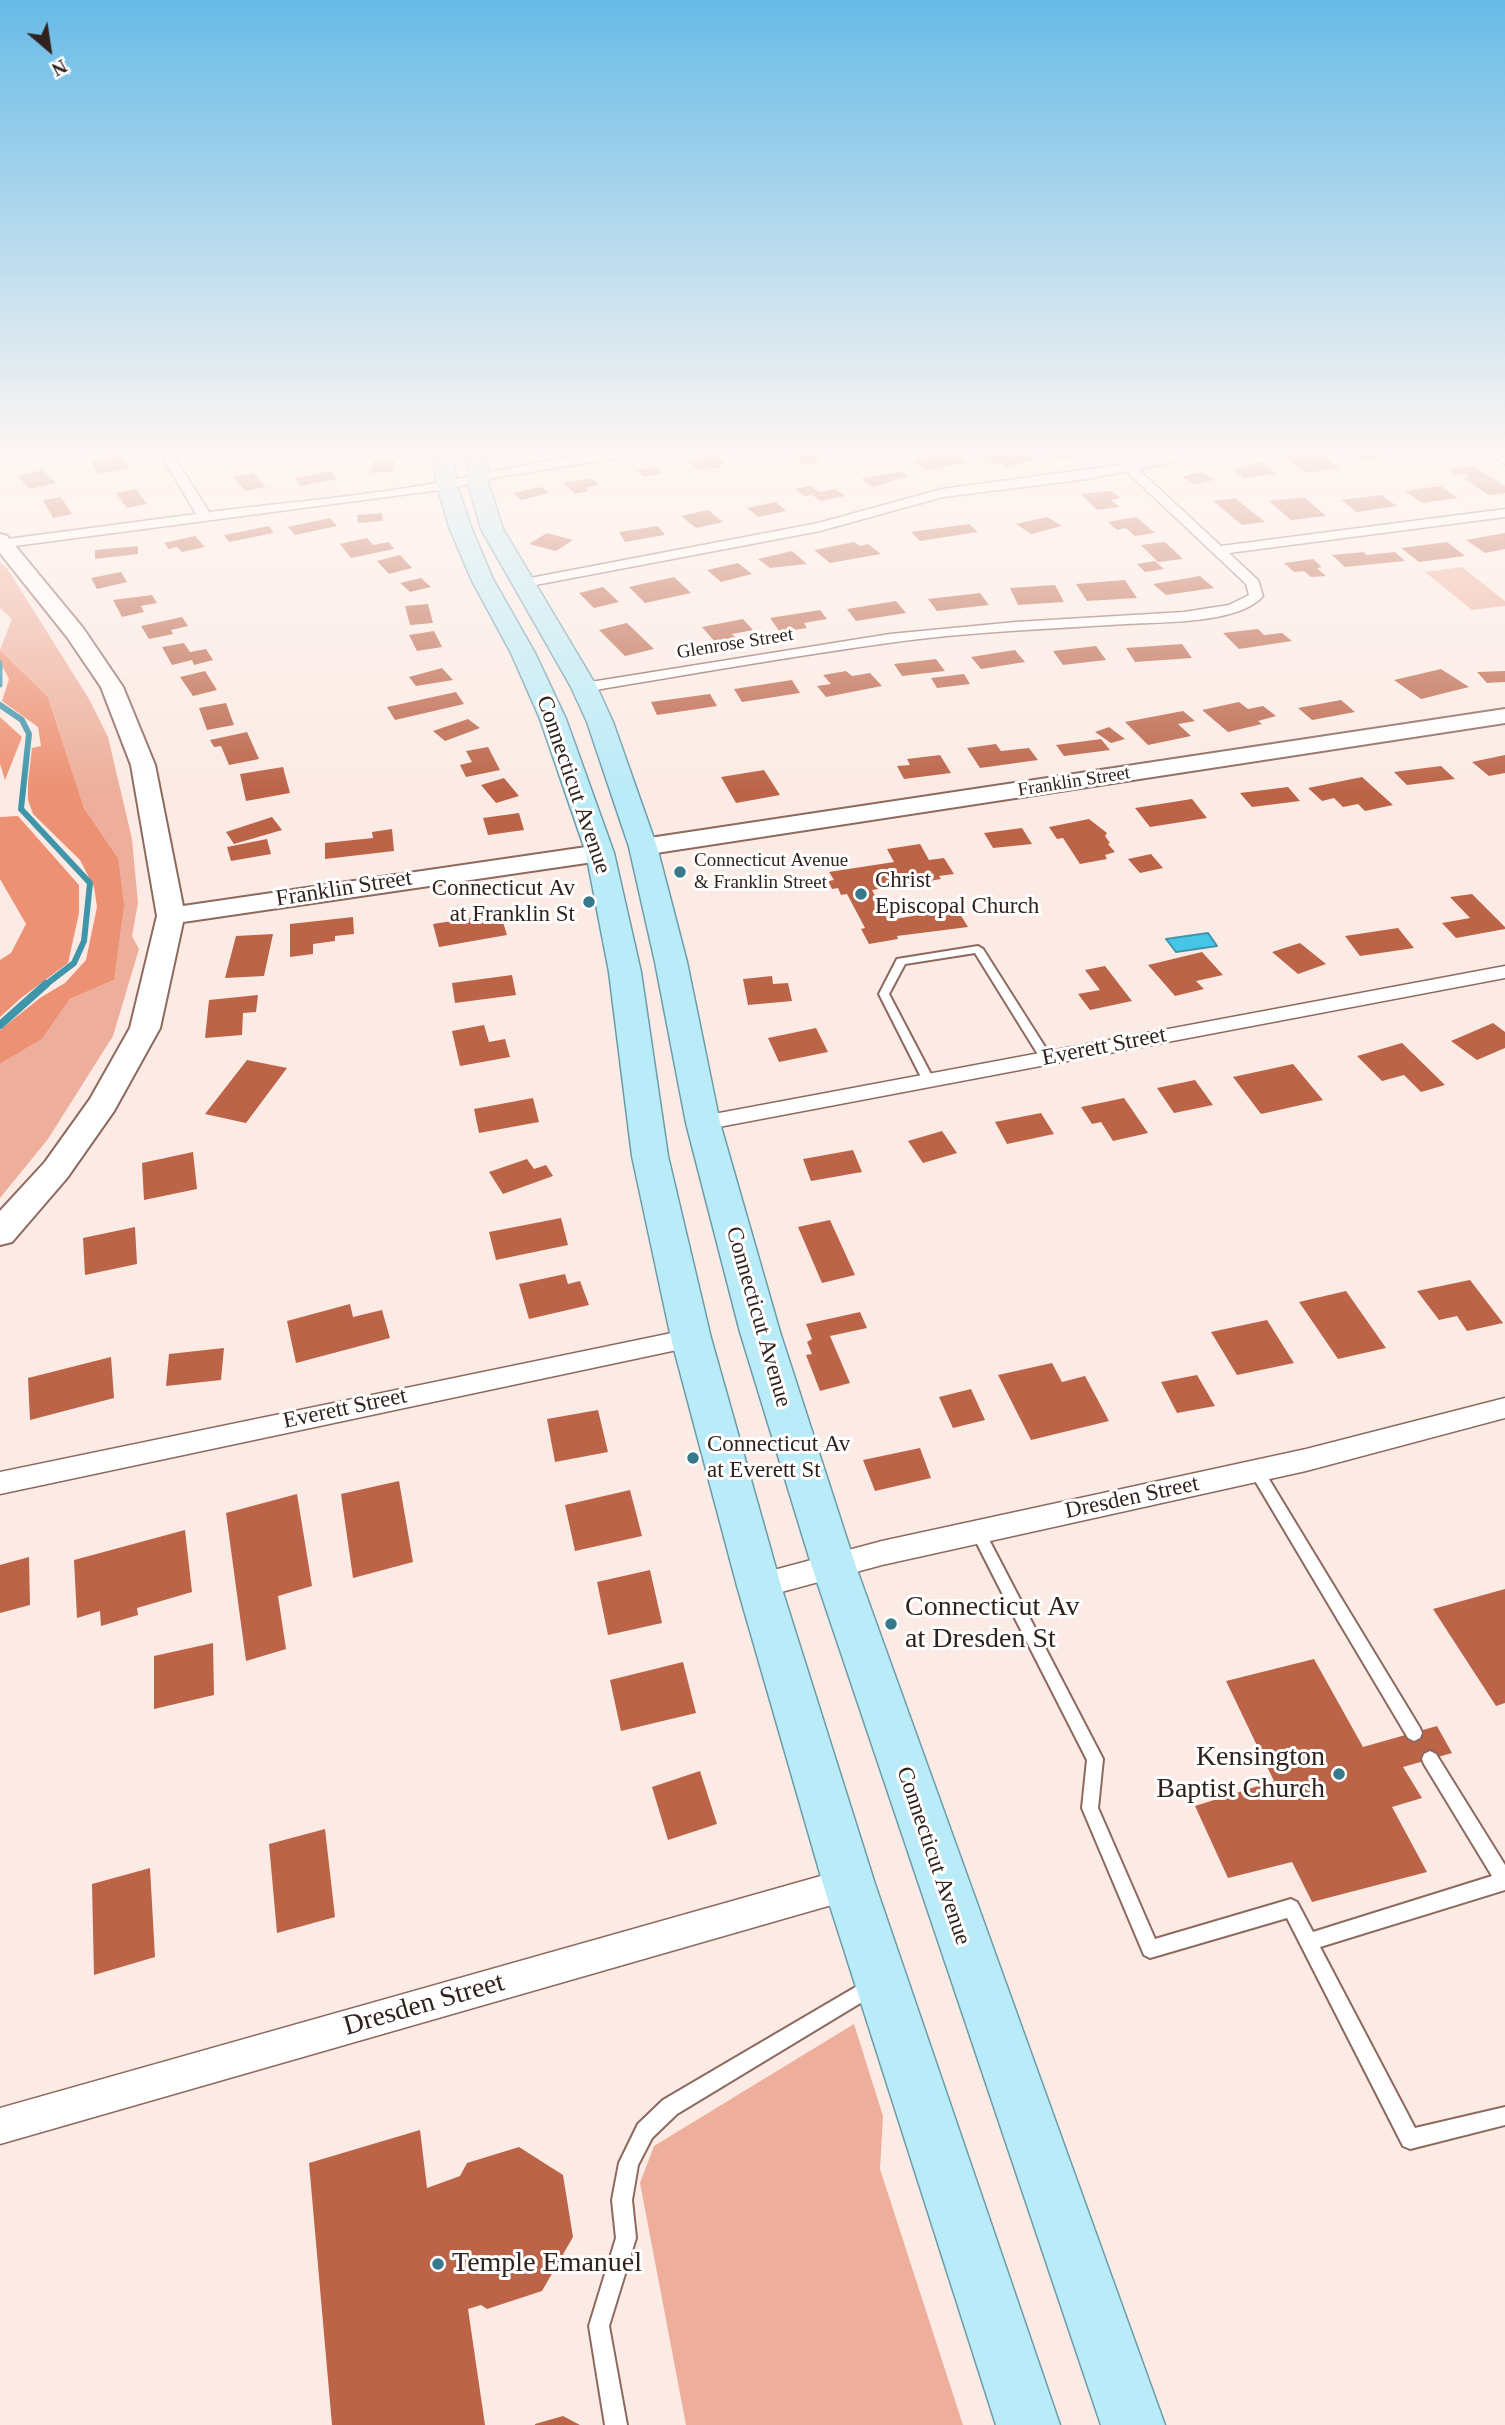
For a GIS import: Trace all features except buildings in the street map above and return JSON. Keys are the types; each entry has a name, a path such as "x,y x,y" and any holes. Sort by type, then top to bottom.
{"main road":[{"name":"Connecticut Avenue","path":"476,564 539,687 573,771 600,853 625,972 650,1156 691,1338 759,1586 849,1884 1028,2425"},
{"name":"Connecticut Avenue","path":"513,564 584,687 600,722 642,847 661,919 703,1123 760,1332 834,1567 1133,2425"},
{"path":"573,771 599,784 615,830 632,846 642,847"},
{"path":"600,853 615,853 626,858 634,870 645,908 661,919"}],"street":[{"path":"0,1233 56,1170 103,1104 145,1028 171,916 143,765 112,687 75,633 18,564"},
{"path":"525,583 624,564"},
{"path":"1184,616 1243,606 1256,596 1253,583 1234,564"},
{"name":"Glenrose Street","path":"584,687 890,638 1016,626 1184,616"},
{"name":"Franklin Street","path":"642,847 1505,716"},
{"name":"Franklin Street","path":"171,916 600,853"},
{"name":"Everett Street","path":"703,1123 1505,972"},
{"name":"Everett Street","path":"0,1483 691,1338"},
{"name":"Dresden Street","path":"759,1586 882,1553 1256,1470 1505,1408"},
{"name":"Dresden Street","path":"0,2126 849,1884"}],"lane":[{"path":"928,1080 884,994 901,961 978,948 1046,1058"},
{"path":"1256,1470 1414,1732"},
{"path":"978,1532 1095,1759 1090,1808 1150,1949 1291,1908 1311,1941 1410,2139 1505,2116"},
{"path":"1311,1941 1505,1881 1430,1759"},
{"path":"616,2425 599,2326 626,2238 622,2200 629,2163 645,2132 670,2107 880,1981"}],"shaded area":[{"path":"0,564 3,564 89,699 108,737 132,839 138,903 132,936 139,949 113,1036 48,1139 0,1198 0,1064 42,1039 70,999 114,980 118,858 84,808 48,697 0,650 12,619 0,608"},
{"path":"1462,567 1505,601 1505,606 1472,610 1425,572"},
{"path":"0,650 48,697 84,808 118,858 124,905 114,980 70,999 42,1039 0,1064 0,1030 40,998 65,983 86,960 97,907 94,887 80,860 33,814 28,800 28,782 32,748 41,746 38,727 2,701 9,679 0,662"},
{"path":"0,717 22,737 5,780 0,764"},
{"path":"18,816 79,885 79,913 68,963 0,1017 0,960 11,953 26,924 0,879 0,817"},
{"path":"854,2024 883,2116 880,2169 963,2425 686,2425 640,2183 654,2146"}],"water":[{"path":"1208,933 1217,946 1176,952 1166,939"}],"waterway":[{"path":"0,663 0,685"},
{"path":"0,705 22,720 29,734 21,809 90,883 84,941 74,963 44,986"},
{"path":"0,1025 46,984"}],"place":[{"name":"Connecticut Avenue & Franklin Street","path":"680,872"},
{"name":"Christ Episcopal Church","path":"861,894"},
{"name":"Connecticut Av at Franklin St","path":"589,902"},
{"name":"Connecticut Av at Everett St","path":"693,1458"},
{"name":"Connecticut Av at Dresden St","path":"891,1624"},
{"name":"Kensington Baptist Church","path":"1339,1774"},
{"name":"Temple Emanuel","path":"438,2264"}]}
